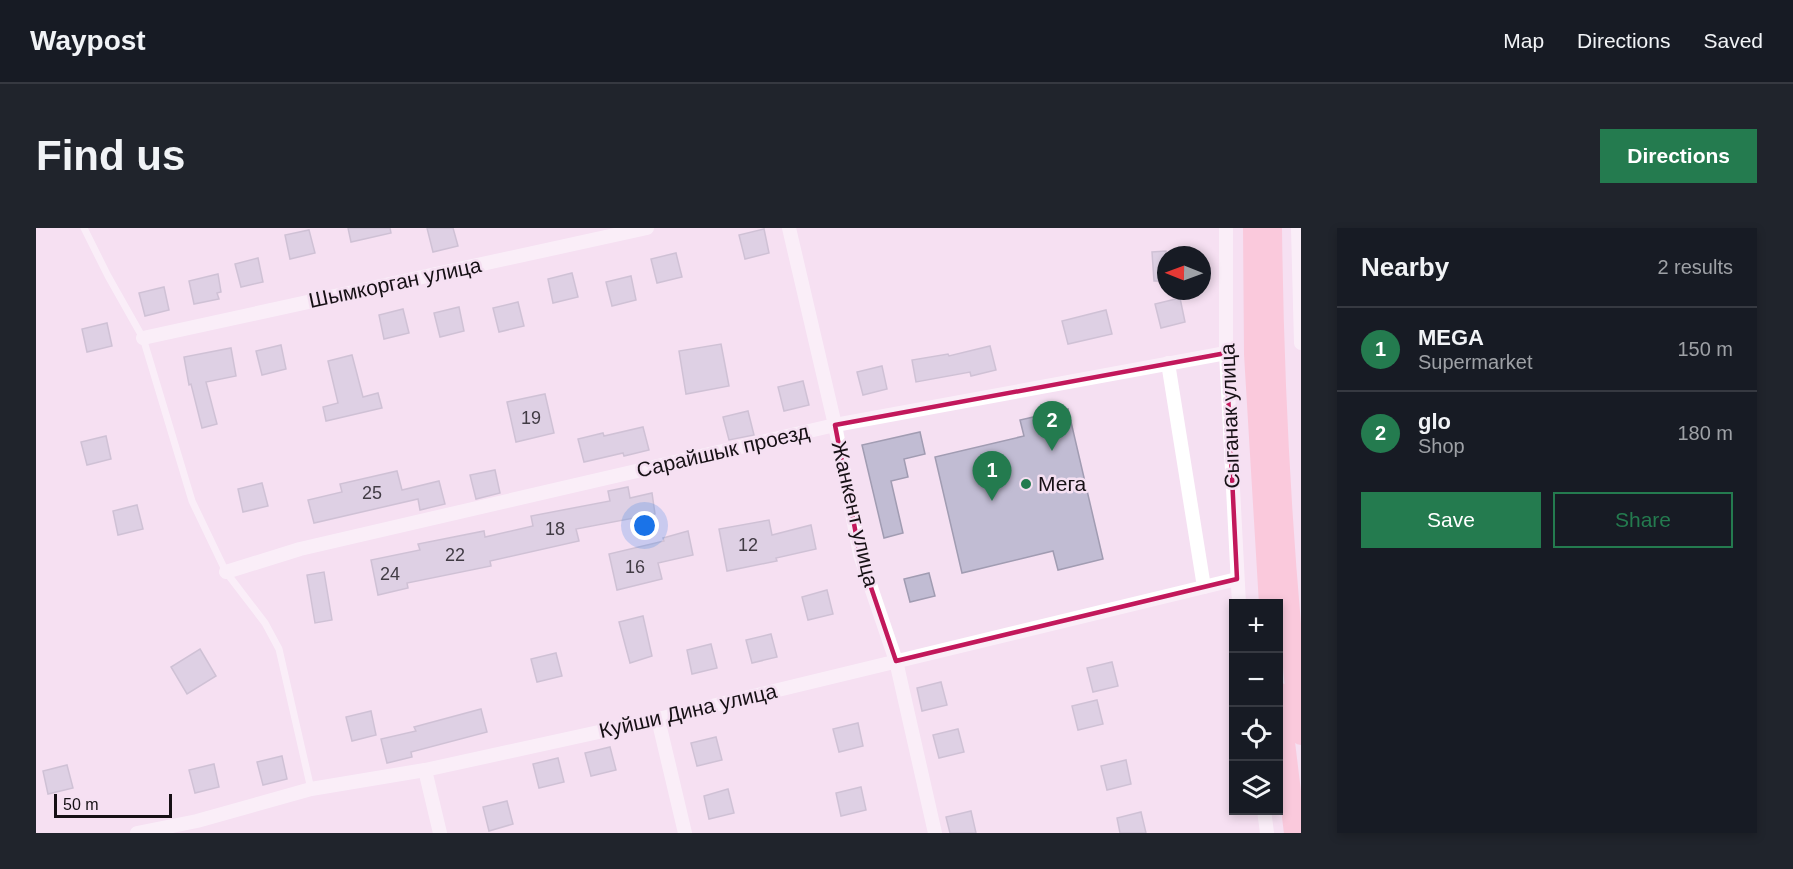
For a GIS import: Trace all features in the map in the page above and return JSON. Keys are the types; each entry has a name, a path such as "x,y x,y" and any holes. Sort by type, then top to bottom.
{"highway":[{"path":"1254,228 1255,354 1270,599"},
{"path":"1271,228 1272,354 1291,646 1301,734"},
{"path":"1280,707 1294,833"}],"street":[{"name":"Шымкорган улица","path":"143,338 646,228"},
{"name":"Жанкент улица","path":"789,228 835,425 861,555 896,661 935,833"},
{"name":"Сыганак улица","path":"1226,228 1226,353 1239,599"},
{"path":"1298,228 1301,343"},
{"name":"Сарайшык проезд","path":"226,573 300,549 835,425 1226,353"},
{"path":"1168,363 1204,587"},
{"name":"Куйши Дина улица","path":"137,833 198,827 311,789 425,770 658,719 1237,579"},
{"path":"658,719 685,833"},
{"path":"425,770 440,833"},
{"path":"1265,815 1267,833"}],"lane":[{"path":"84,228 143,338 192,501 226,573 265,623 279,649 311,789"}],"highlighted area":[{"path":"1226,353 1237,579 896,661 860,555 835,425"}],"building":[{"path":"348,228 390,228 391,233 351,242"},
{"path":"427,228 453,228 458,246 433,252"},
{"path":"764,229 769,253 745,259 739,235"},
{"path":"309,230 315,253 290,259 285,235"},
{"path":"1152,252 1157,252 1157,281 1154,281"},
{"path":"676,253 682,277 657,283 651,259"},
{"path":"258,258 263,282 241,287 235,264"},
{"path":"572,273 578,297 553,303 548,279"},
{"path":"218,274 221,292 217,293 219,299 194,304 189,281"},
{"path":"631,276 636,300 612,306 606,282"},
{"path":"164,287 169,310 145,316 139,293"},
{"path":"1180,300 1185,322 1161,328 1155,304"},
{"path":"518,302 524,326 499,332 493,308"},
{"path":"459,307 464,331 440,337 434,313"},
{"path":"403,309 409,333 384,339 379,315"},
{"path":"1106,310 1112,334 1068,344 1062,321"},
{"path":"107,323 112,346 87,352 82,329"},
{"path":"721,344 729,386 686,394 679,351"},
{"path":"281,345 286,369 262,375 256,351"},
{"path":"990,346 996,370 971,376 970,372 916,382 912,360 948,354 949,356"},
{"path":"231,348 236,376 206,382 217,424 202,428 191,384 189,385 184,357"},
{"path":"352,355 363,397 378,393 382,408 326,421 323,407 338,403 328,361"},
{"path":"882,366 887,389 863,395 857,372"},
{"path":"803,381 809,405 784,411 778,387"},
{"path":"545,394 554,433 516,442 507,402"},
{"path":"1068,409 1103,559 1058,570 1053,551 962,573 935,457 1024,436 1020,420"},
{"path":"748,411 754,435 729,440 723,417"},
{"path":"643,427 649,450 584,462 578,439"},
{"path":"920,432 925,454 904,459 908,477 891,481 903,533 884,538 862,445"},
{"path":"106,436 111,459 87,465 81,442"},
{"path":"495,470 500,493 476,499 470,475"},
{"path":"397,471 402,490 439,481 445,504 420,510 418,499 314,523 308,500 342,492 340,484"},
{"path":"262,483 268,506 243,512 238,489"},
{"path":"628,487 630,498 652,493 655,514 576,529 579,541 490,561 491,566 407,583 408,588 378,595 371,560 420,550 418,544 484,531 485,537 533,526 531,516 610,501 608,491"},
{"path":"137,505 143,529 118,535 113,511"},
{"path":"769,520 772,535 811,525 816,549 776,558 777,561 727,571 719,529"},
{"path":"688,531 693,555 658,563 662,579 617,590 609,554 664,541 663,538"},
{"path":"324,572 332,620 315,623 307,575"},
{"path":"929,573 935,596 910,602 904,579"},
{"path":"827,590 833,614 808,620 802,597"},
{"path":"643,616 652,656 630,663 619,622"},
{"path":"771,634 777,657 752,663 746,640"},
{"path":"711,644 717,668 692,674 687,650"},
{"path":"200,649 216,676 187,694 171,667"},
{"path":"556,653 562,676 537,682 531,659"},
{"path":"1112,662 1118,686 1093,692 1087,668"},
{"path":"941,682 947,705 922,711 917,688"},
{"path":"1097,700 1103,724 1078,730 1072,706"},
{"path":"481,709 487,732 411,752 412,757 387,763 381,739 416,731 414,727"},
{"path":"371,711 376,735 352,741 346,717"},
{"path":"858,723 863,746 839,752 833,729"},
{"path":"958,729 964,752 939,758 933,735"},
{"path":"716,737 722,760 697,766 691,743"},
{"path":"610,747 616,770 591,776 585,753"},
{"path":"282,756 287,779 263,785 257,762"},
{"path":"558,758 564,782 539,788 533,764"},
{"path":"1126,760 1131,784 1107,790 1101,766"},
{"path":"214,764 219,787 195,793 189,770"},
{"path":"67,765 73,788 48,794 43,771"},
{"path":"861,787 866,810 841,816 836,793"},
{"path":"728,789 734,813 709,819 704,796"},
{"path":"507,801 513,824 489,831 483,807"},
{"path":"971,811 976,833 950,833 946,817"},
{"path":"1141,812 1146,833 1120,833 1117,818"}],"place":[{"name":"glo","path":"1052,451"},
{"name":"Мега","path":"1026,484"},
{"name":"MEGA","path":"992,501"}]}
